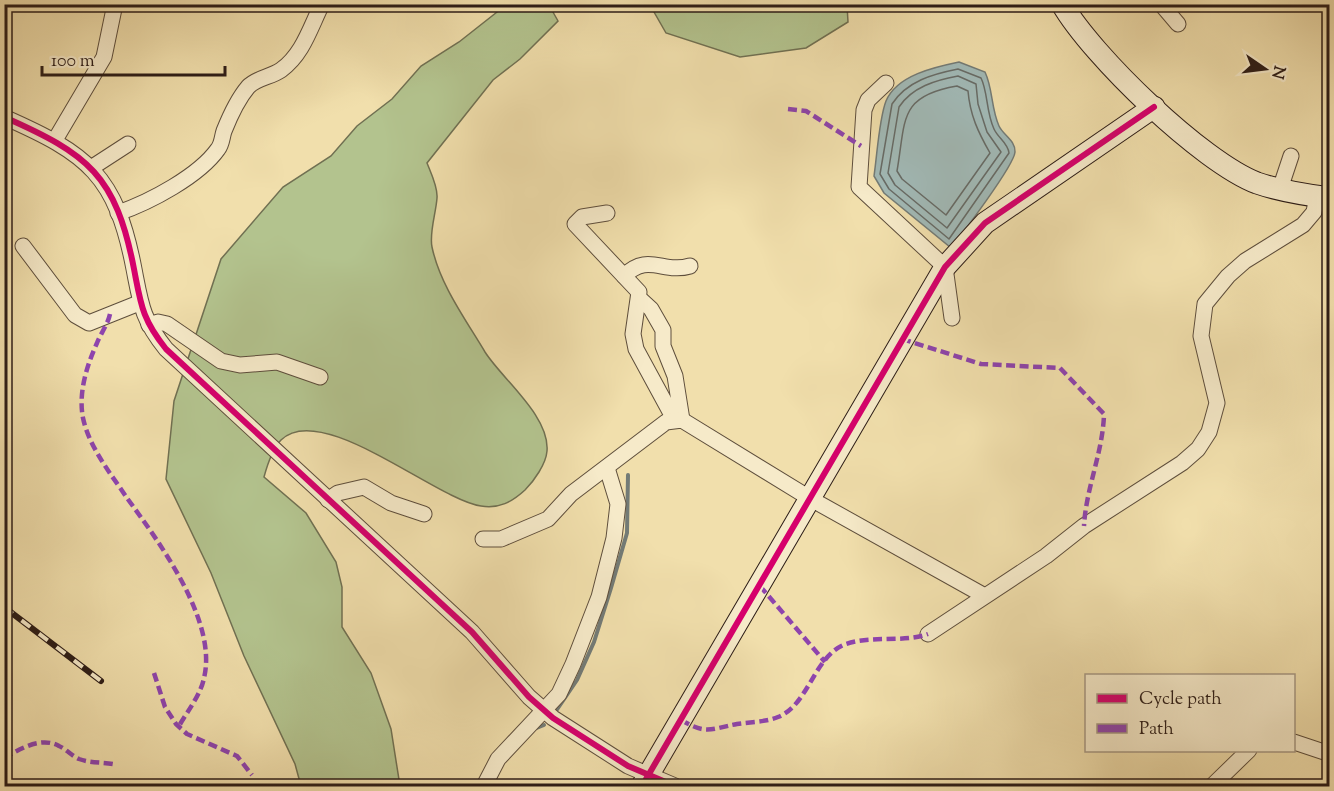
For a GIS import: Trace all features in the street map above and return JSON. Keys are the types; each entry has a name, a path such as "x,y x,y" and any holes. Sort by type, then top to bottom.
{"street":[{"path":"55,140 104,57 115,4"},
{"path":"118,213 136,207 182,181 204,164 219,147 240,96 252,83 280,71 291,61 303,46 322,4"},
{"path":"928,634 1046,556 1084,526 1182,463 1198,449 1209,432 1216,403 1201,336 1205,304 1228,276 1245,261 1303,225 1323,197 1258,183 1220,164 1154,107 1096,50 1062,4"},
{"path":"1161,4 1178,24"},
{"path":"886,83 868,100 864,110 859,186 945,267 952,318"},
{"path":"645,781 945,267 985,223 1154,107"},
{"path":"4,117 72,150 91,168 113,198 135,270 139,303 149,325 166,349 472,632 529,697 564,727 645,781 675,786"},
{"path":"91,168 128,144"},
{"path":"1280,189 1291,156"},
{"path":"607,213 582,217 575,224 639,292 633,334 636,349 678,419 811,499 983,596"},
{"path":"23,246 75,315 89,323 139,303"},
{"path":"624,276 634,266 643,263 677,268 690,266"},
{"path":"639,298 651,309 663,330 663,346 677,382 678,419"},
{"path":"149,325 158,322 167,324 221,361 240,365 277,362 320,377"},
{"path":"483,539 501,539 549,519 571,494 666,422 678,419"},
{"path":"484,786 498,759 559,694 573,664 598,597 614,538 618,504 607,468"},
{"path":"328,500 338,494 364,487 392,503 424,514"},
{"path":"1295,743 1329,754"},
{"path":"1212,786 1247,752"}],"green space":[{"path":"506,5 549,5 558,21 520,59 493,80 427,163 437,194 431,241 441,275 462,315 485,352 533,411 541,425 546,438 546,456 536,477 520,494 505,504 488,507 461,500 380,456 323,433 299,431 281,440 275,448 264,477 306,513 336,562 342,587 342,627 371,673 391,729 400,786 301,786 295,764 244,656 211,573 166,479 174,401 221,259 283,187 331,156 357,126 392,99 421,66 459,42"},
{"path":"650,5 847,5 848,22 806,48 740,57 666,33"}],"water":[{"path":"959,62 985,72 996,119 1011,141 1015,152 997,185 950,247 884,193 874,176 882,118 891,92 918,74"}],"waterway":[{"path":"556,711 577,680 594,642 611,588 627,533 628,475"},
{"path":"534,729 544,725"}],"railway":[{"path":"4,607 101,681"}],"marked path":[{"path":"788,109 806,111 861,146"},
{"path":"110,314 87,370 82,399 83,418 90,439 101,460 183,583 202,632 206,656 204,678 197,697 179,726"},
{"path":"902,339 981,364 1060,368 1104,414 1101,442 1084,526"},
{"path":"760,586 825,662"},
{"path":"681,720 697,728 709,730 773,719 789,711 805,692 826,658 835,650 856,641 908,638 928,634"},
{"path":"154,673 165,707 176,724 187,734 237,756 252,775"},
{"path":"4,758 31,745 45,742 59,746 79,759 113,764"}],"cycle path":[{"path":"642,786 945,267 985,223 1154,107"},
{"path":"4,117 57,143 94,172 107,189 127,237 147,320 166,349 472,632 529,697 553,718 628,766 675,786"}]}
